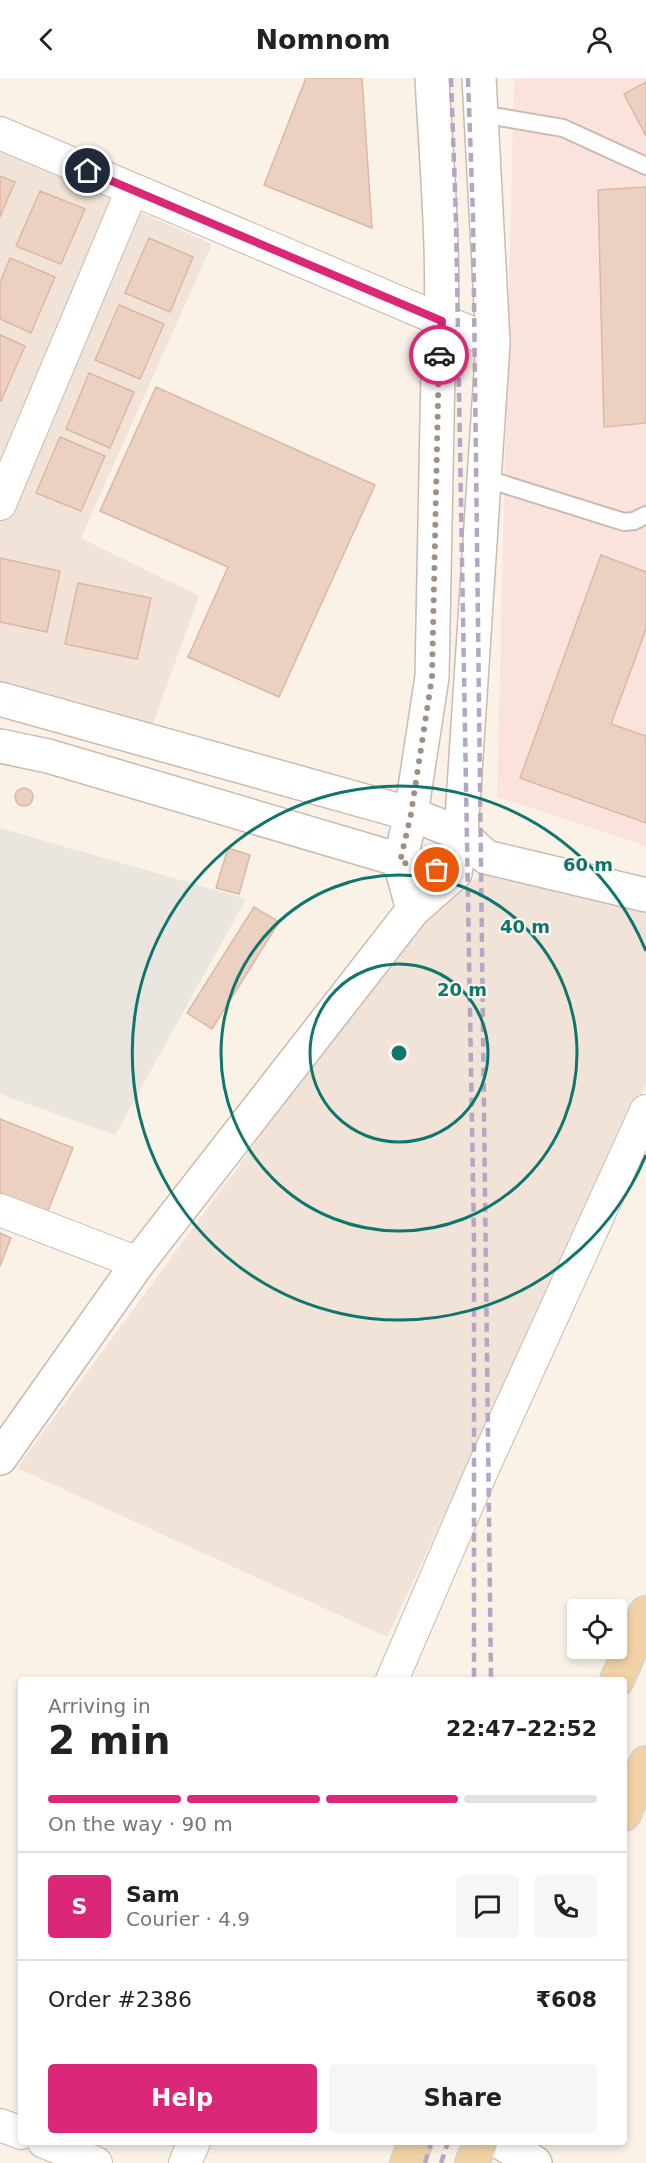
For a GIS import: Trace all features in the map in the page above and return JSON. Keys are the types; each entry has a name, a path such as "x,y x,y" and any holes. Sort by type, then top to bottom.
{"main road":[{"path":"618,1677 646,1613"},
{"path":"627,1807 646,1763"},
{"path":"407,2163 415,2145"},
{"path":"472,2163 480,2145"}],"street":[{"path":"413,910 400,862 411,814 432,677 438,370 442,321 441,225 432,78"},
{"path":"455,873 461,834 493,342 480,78"},
{"path":"0,133 493,342"},
{"path":"0,504 132,190"},
{"path":"0,699 411,814 461,834 486,857 646,895"},
{"path":"0,746 48,756 400,862 455,873"},
{"path":"0,1458 138,1263 413,910 455,873 486,857"},
{"path":"393,1677 481,1473 646,1111"},
{"path":"0,1210 138,1263"},
{"path":"0,2125 18,2132"},
{"path":"51,2145 96,2163"},
{"path":"185,2163 193,2145"},
{"path":"505,2145 535,2163"}],"lane":[{"path":"481,114 563,128 646,166"},
{"path":"484,478 624,522 634,521 646,515"}],"shaded area":[{"path":"514,78 646,78 646,846 497,797"},
{"path":"0,150 212,244 81,538 199,596 149,735 0,694"},
{"path":"0,828 246,899 115,1135 0,1094"},
{"path":"494,869 646,913 646,1085 387,1637 17,1468 422,916 458,888"}],"building":[{"path":"306,78 362,78 372,228 264,185"},
{"path":"646,82 646,136 624,94"},
{"path":"0,176 15,182 0,217"},
{"path":"646,187 646,423 604,427 598,190"},
{"path":"40,191 85,209 61,264 16,246"},
{"path":"149,238 193,257 170,312 125,293"},
{"path":"10,258 55,277 31,333 0,319 0,283"},
{"path":"119,305 164,324 140,379 95,360"},
{"path":"0,335 25,346 1,401 0,401"},
{"path":"89,373 134,392 110,448 66,429"},
{"path":"156,387 375,485 279,697 188,657 228,567 100,511"},
{"path":"60,437 105,456 81,511 36,493"},
{"path":"601,555 646,572 646,629 611,724 646,736 646,823 520,778"},
{"path":"0,558 60,571 47,632 0,622"},
{"path":"78,583 151,598 137,659 65,644"},
{"path":"20,788 28,788 33,793 31,804 20,806 15,801 15,793"},
{"path":"228,848 250,855 239,894 216,888"},
{"path":"254,907 279,922 212,1029 187,1013"},
{"path":"0,1119 73,1148 47,1213 0,1194"},
{"path":"0,1233 11,1238 0,1266"}],"railway":[{"path":"451,78 456,220 474,1238 474,1677"},
{"path":"468,78 473,217 491,1677"},
{"path":"425,2163 430,2145"},
{"path":"441,2163 447,2145"}],"way so far":[{"path":"437,870 400,862 411,814 432,677 439,355"}],"route":[{"path":"88,171 442,321 439,355"}]}
